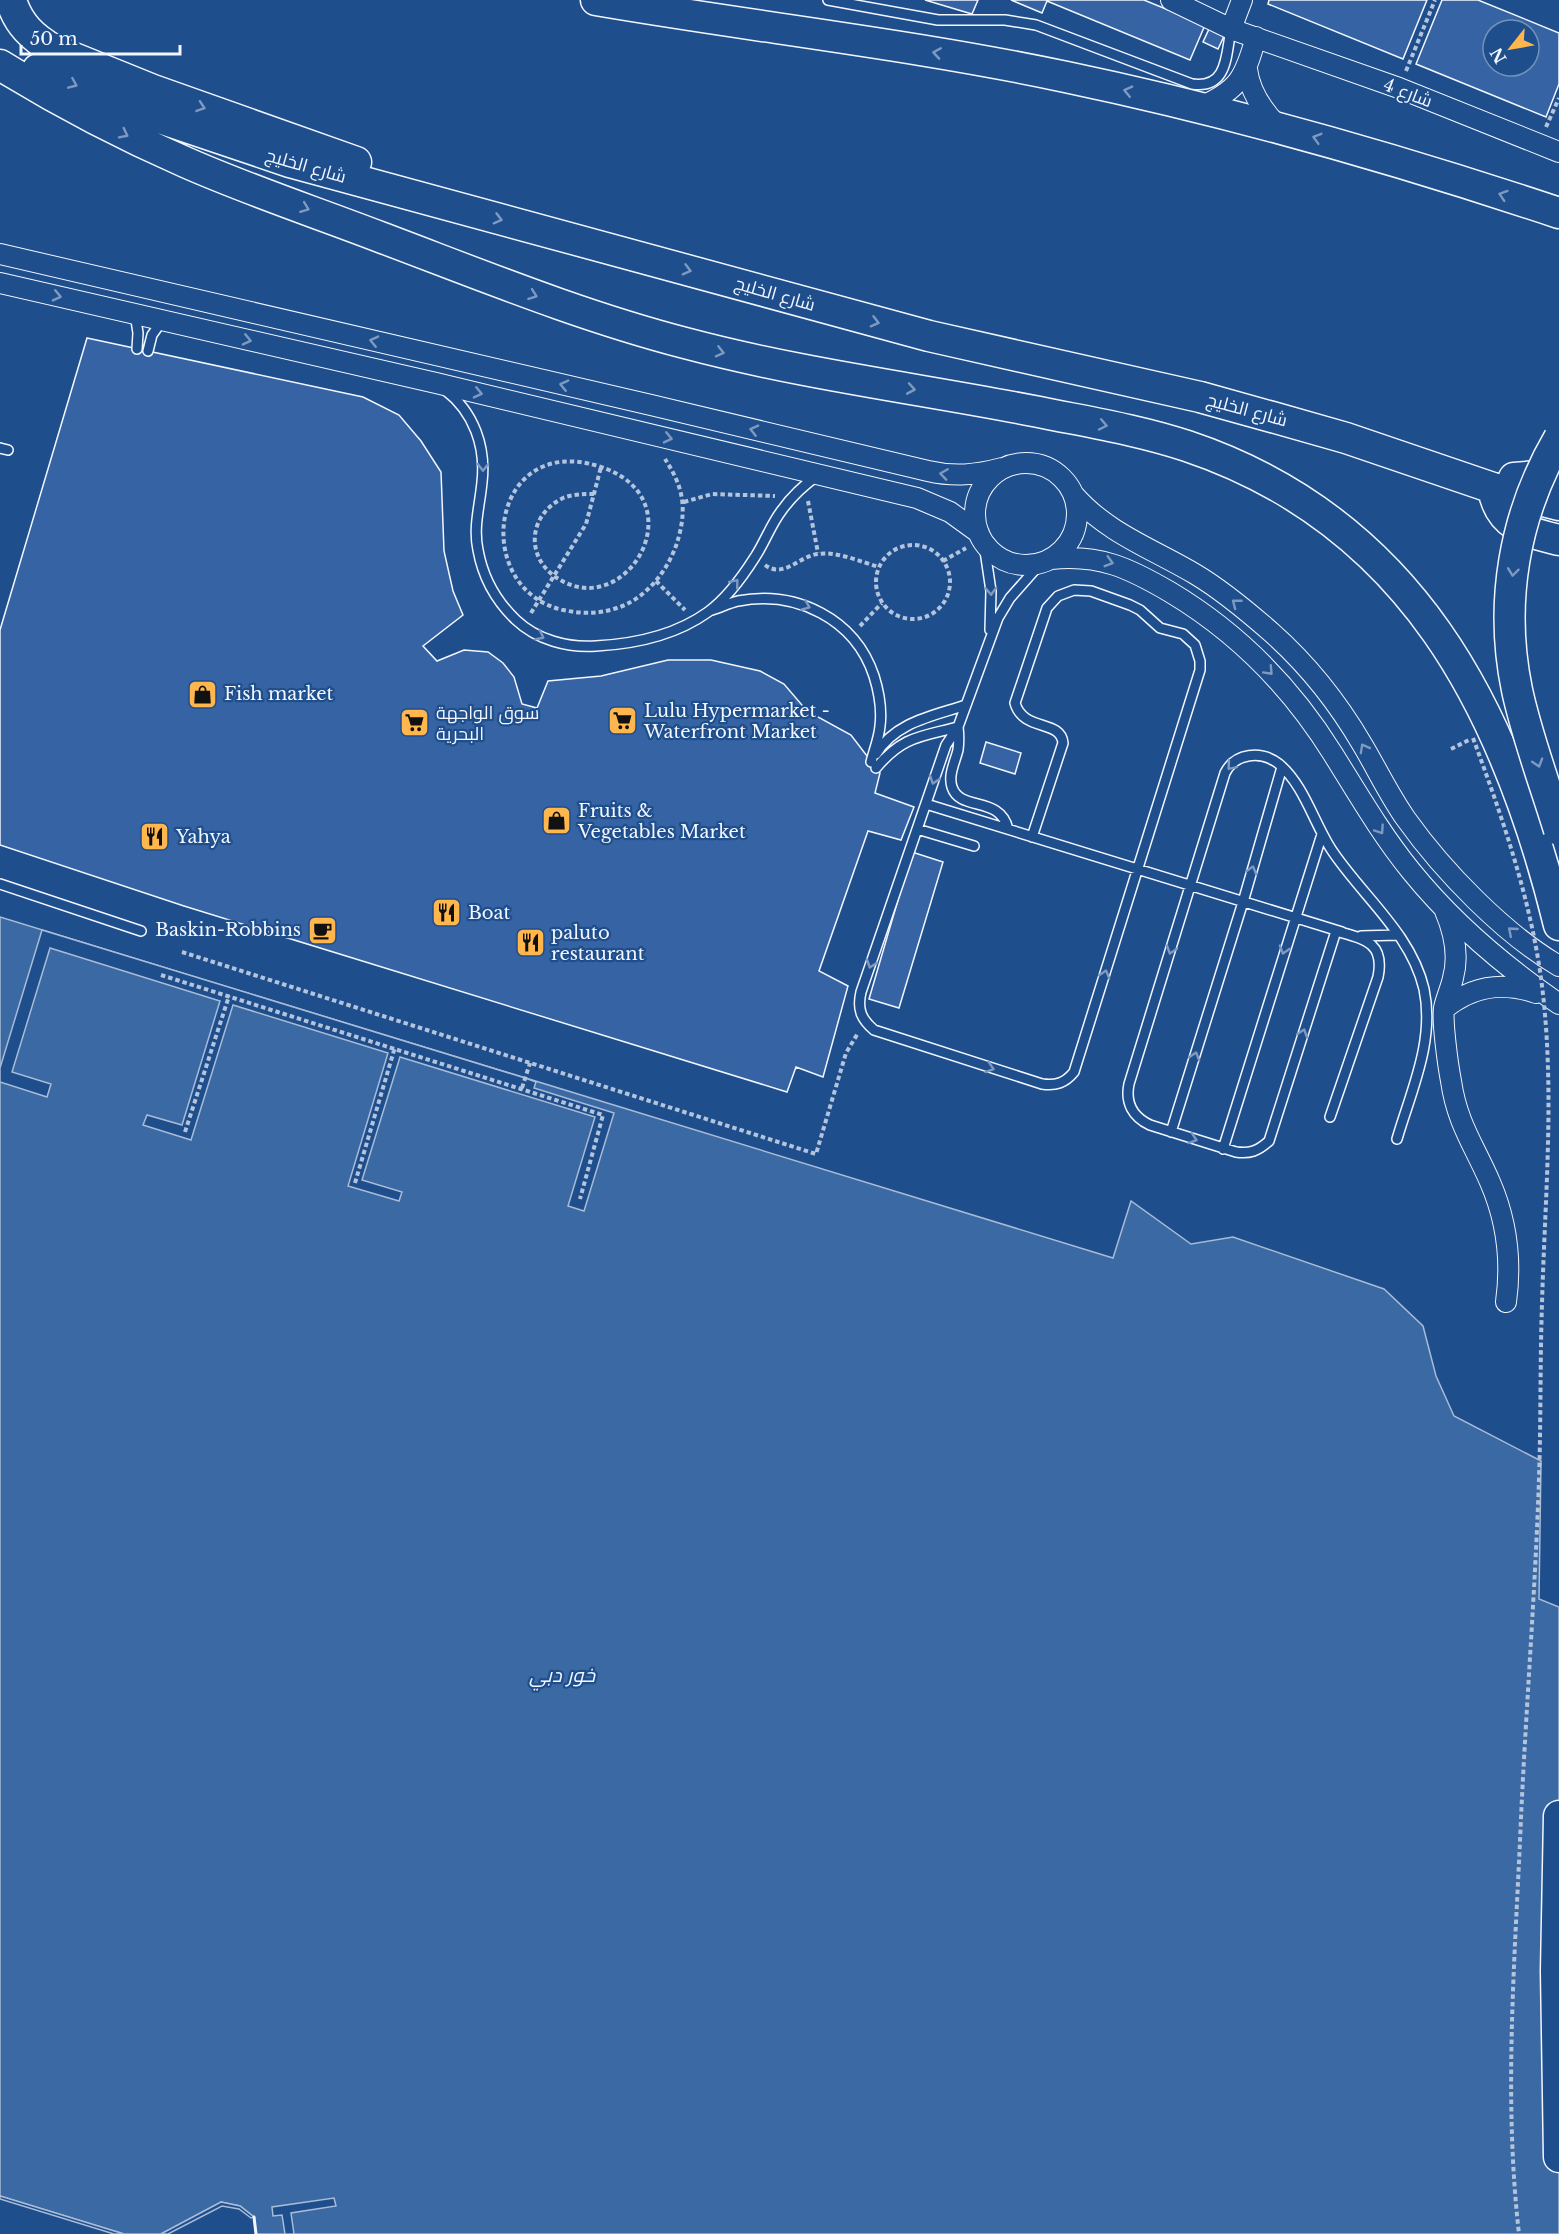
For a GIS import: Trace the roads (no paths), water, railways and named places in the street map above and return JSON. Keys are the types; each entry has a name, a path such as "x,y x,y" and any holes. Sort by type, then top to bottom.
{"main road":[{"path":"11,0 14,12 22,24 42,43 54,50 153,90 348,159 456,208"},
{"path":"596,0 969,58 1065,76 1279,128 1455,179 1559,213"},
{"name":"شارع الخليج","path":"0,52 104,97 290,162 929,336 1179,393 1272,417 1357,441 1493,488 1559,505"},
{"path":"0,65 85,114 191,165 479,275 632,328 736,356 842,378 980,400 1156,437 1220,458 1255,473 1288,492 1343,530 1379,562 1406,590 1452,652 1471,685 1514,783 1538,848 1559,925"},
{"path":"1559,438 1536,483 1517,542 1511,581 1509,631 1517,690 1559,830"},
{"path":"1559,481 1537,476 1521,476 1506,480 1493,488 1497,505 1509,521 1529,532 1559,540"},
{"path":"1559,1816 1556,1971 1559,2157"}],"street":[{"name":"شارع 4","path":"1171,0 1231,29 1399,88 1559,152"},
{"path":"1231,29 1242,0"},
{"path":"1200,107 1226,93 1241,79 1247,69 1256,38"},
{"path":"1247,69 1248,79 1260,106 1279,128"},
{"path":"0,254 946,475 965,476 1013,464 1038,463 1060,475 1087,509 1108,526 1198,575 1236,602 1272,633 1305,666 1335,703 1405,818 1430,850 1491,912 1542,956 1559,966"},
{"path":"0,283 641,432 812,479 934,504 957,517 982,538 998,556 1015,564 1075,557 1123,566 1190,604 1232,634 1269,670 1303,710 1333,753 1382,834 1411,872 1443,907 1514,972 1556,1002"},
{"path":"982,538 975,508 978,496 992,476 1002,468"},
{"path":"1046,562 1070,542 1075,531 1078,513 1074,495"},
{"path":"1443,907 1450,923 1455,957 1454,975 1444,1009 1451,1080 1460,1120 1490,1182 1506,1228 1509,1277 1506,1302"},
{"path":"1444,1009 1458,997 1476,990 1496,987 1515,987 1556,1002"}],"lane":[{"path":"828,0 938,20 1005,20 1036,26 1192,84 1202,85 1210,84 1217,79 1223,69 1231,29"},
{"path":"135,314 138,333 137,349"},
{"path":"148,351 152,335 162,321"},
{"path":"436,383 454,397 469,415 479,436 483,459 477,514 477,548 485,578 500,605 523,627 550,641 580,647 615,645 650,638 683,626 708,612 737,601 768,598 799,603 827,615 851,635 869,662 879,693 880,725 874,765"},
{"path":"708,612 734,586 792,497 812,479"},
{"path":"982,538 991,591 990,639"},
{"path":"1032,837 1063,738 1056,730 1026,720 1017,709 1016,697 1044,615 1052,602 1066,592 1091,591 1130,604 1140,610 1156,626 1182,634 1195,645 1200,670 1074,1072 1060,1084 1051,1086 1042,1084 874,1030 865,1023 858,1002 946,745 958,727 998,618 1011,598 1046,562"},
{"path":"874,765 890,735 902,728 966,705"},
{"path":"874,765 896,747 909,740 958,727"},
{"path":"958,727 958,750 951,775 954,792 961,798 997,810 1005,819 1008,829"},
{"path":"1336,931 1269,1141 1260,1150 1248,1154 1223,1149 1150,1125 1138,1118 1130,1106 1128,1091 1228,767 1238,758 1250,755 1267,758 1282,767 1299,790 1322,834 1348,872 1407,947 1420,975 1428,1020 1423,1054 1396,1140"},
{"path":"1171,1132 1243,903 1282,767"},
{"path":"926,804 1369,942 1377,951 1380,965 1378,977 1330,1117"},
{"path":"917,829 974,846"},
{"path":"1223,1149 1322,834"},
{"path":"0,884 141,931"},
{"path":"1336,931 1368,936 1398,934"}],"water":[{"name":"خور دبي","path":"0,917 1113,1258 1131,1201 1191,1244 1233,1237 1384,1289 1423,1326 1436,1376 1454,1416 1541,1461 1539,1599 1559,1607 1559,2234 256,2234 254,2217 240,2206 221,2202 161,2234 124,2234 0,2196"}],"place":[{"name":"Fish market","path":"203,694"},
{"name":"Lulu Hypermarket - Waterfront Market","path":"623,721"},
{"name":"سوق الواجهة البحرية","path":"415,723"},
{"name":"Fruits & Vegetables Market","path":"557,821"},
{"name":"Yahya","path":"155,837"},
{"name":"Boat","path":"447,913"},
{"name":"Baskin-Robbins","path":"322,930"},
{"name":"paluto restaurant","path":"530,943"}]}
